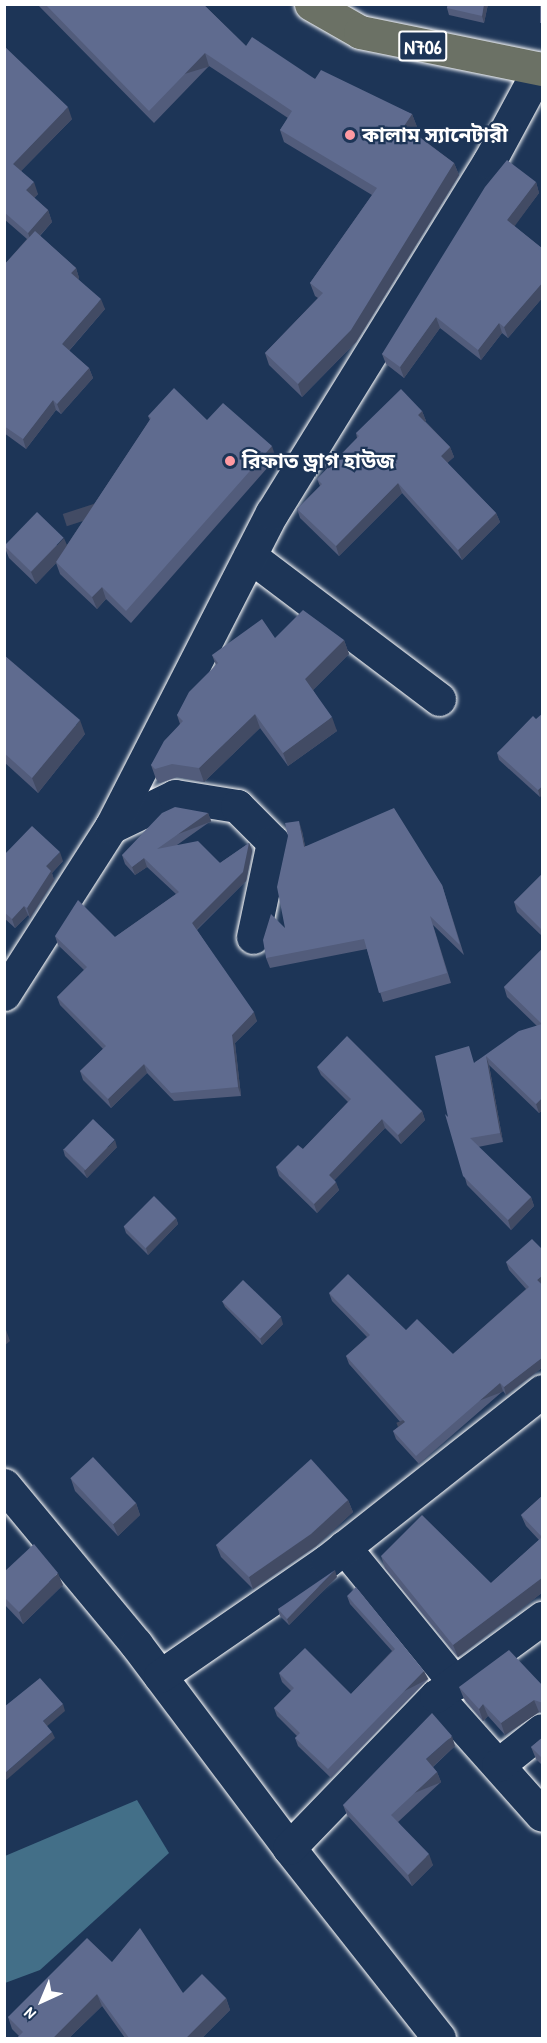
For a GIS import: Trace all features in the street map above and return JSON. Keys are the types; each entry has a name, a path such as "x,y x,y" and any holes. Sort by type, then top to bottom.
{"highway":[{"name":"N706","path":"311,4 360,32 541,69"}],"street":[{"path":"4,994 111,827 272,513 489,162 541,69"},
{"path":"250,556 439,699"},
{"path":"111,827 175,796 237,806 273,842 253,937"},
{"path":"160,1676 344,1547 543,1391"},
{"path":"4,1485 160,1676 289,1848 439,2038"},
{"path":"344,1547 498,1765 543,1815"},
{"path":"289,1848 445,1690 543,1618"},
{"path":"498,1765 543,1730"}],"water":[{"path":"137,1800 169,1853 40,1970 5,1983 5,1856"}],"building":[{"path":"45,4 203,4 246,46 252,37 315,79 321,70 412,114 404,126 454,163 351,330 298,384 265,353 323,293 310,283 377,188 280,130 292,111 205,53 149,111"},
{"path":"448,4 484,4 482,16 447,8"},
{"path":"540,4 542,4 542,23 540,23"},
{"path":"4,46 68,107 13,164 34,182 26,190 48,210 28,233 4,212"},
{"path":"507,160 536,182 507,220 543,249 543,282 504,327 499,323 478,350 436,317 400,367 382,354 485,187"},
{"path":"35,231 76,268 71,273 101,299 62,344 89,368 57,404 53,400 23,439 4,426 4,265"},
{"path":"174,388 207,420 223,403 272,446 126,611 102,587 92,597 56,562 151,418 148,416"},
{"path":"401,389 422,411 418,415 450,447 441,456 496,513 458,550 398,483 336,546 297,509 322,484 317,479 359,436 356,433"},
{"path":"37,512 64,538 31,572 4,546"},
{"path":"303,610 344,640 305,679 332,717 283,753 255,714 199,768 172,764 155,769 151,765 164,741 183,721 177,715 189,692 218,663 212,655 262,619 275,638"},
{"path":"4,655 80,720 32,778 4,753"},
{"path":"543,713 543,786 538,790 497,753 533,716 536,719"},
{"path":"175,807 208,813 157,849 198,841 220,863 249,843 243,872 192,923 254,1012 232,1035 238,1087 171,1093 144,1064 108,1099 80,1071 106,1046 57,997 87,967 55,936 78,900 115,937 179,892 144,858 132,867 122,855 162,813"},
{"path":"394,808 442,885 460,945 430,916 447,973 379,993 364,939 266,958 263,940 271,914 285,928 277,887 288,836 285,823 299,821 304,847"},
{"path":"32,826 60,852 46,866 51,871 27,908 24,906 12,919 4,912 4,855"},
{"path":"543,873 543,931 514,902"},
{"path":"543,948 543,1097 536,1104 486,1056 500,1133 470,1138 531,1197 508,1220 463,1176 445,1114 448,1117 435,1056 469,1046 474,1063 519,1031 542,1024 504,987"},
{"path":"347,1036 422,1111 398,1135 382,1119 329,1175 336,1182 314,1204 276,1167 298,1145 303,1149 351,1099 317,1067"},
{"path":"93,1119 115,1140 85,1170 64,1149"},
{"path":"154,1196 176,1218 146,1248 124,1226"},
{"path":"532,1239 543,1250 543,1275 537,1280 543,1286 543,1357 504,1387 500,1383 416,1456 393,1431 405,1422 346,1356 370,1335 329,1293 348,1274 406,1330 417,1319 453,1354 529,1287 506,1262"},
{"path":"243,1280 281,1317 260,1338 222,1302"},
{"path":"93,1457 136,1503 113,1524 70,1478"},
{"path":"311,1459 348,1500 311,1534 249,1577 216,1545"},
{"path":"543,1495 543,1577 453,1645 381,1556 422,1515 491,1583 542,1537 521,1515"},
{"path":"34,1544 58,1573 19,1612 4,1597 4,1572"},
{"path":"335,1570 287,1619 278,1609"},
{"path":"356,1587 424,1671 328,1769 295,1738 300,1733 274,1708 294,1688 279,1673 305,1648 351,1694 395,1649 347,1596"},
{"path":"509,1650 543,1686 543,1703 534,1700 501,1723 483,1704 479,1709 459,1687"},
{"path":"40,1678 63,1704 43,1721 52,1732 4,1774 4,1707"},
{"path":"432,1713 452,1736 426,1759 437,1772 391,1815 429,1854 408,1875 343,1805"},
{"path":"543,1737 543,1759 531,1747"},
{"path":"140,1928 183,1993 202,1974 226,1998 186,2038 129,2038 97,1994 53,2038 17,2038 23,2032 8,2017 87,1938 112,1962"}],"place":[{"name":"কালাম স্যানেটারী","path":"350,135"},
{"name":"রিফাত ড্রাগ হাউজ","path":"230,461"}]}
